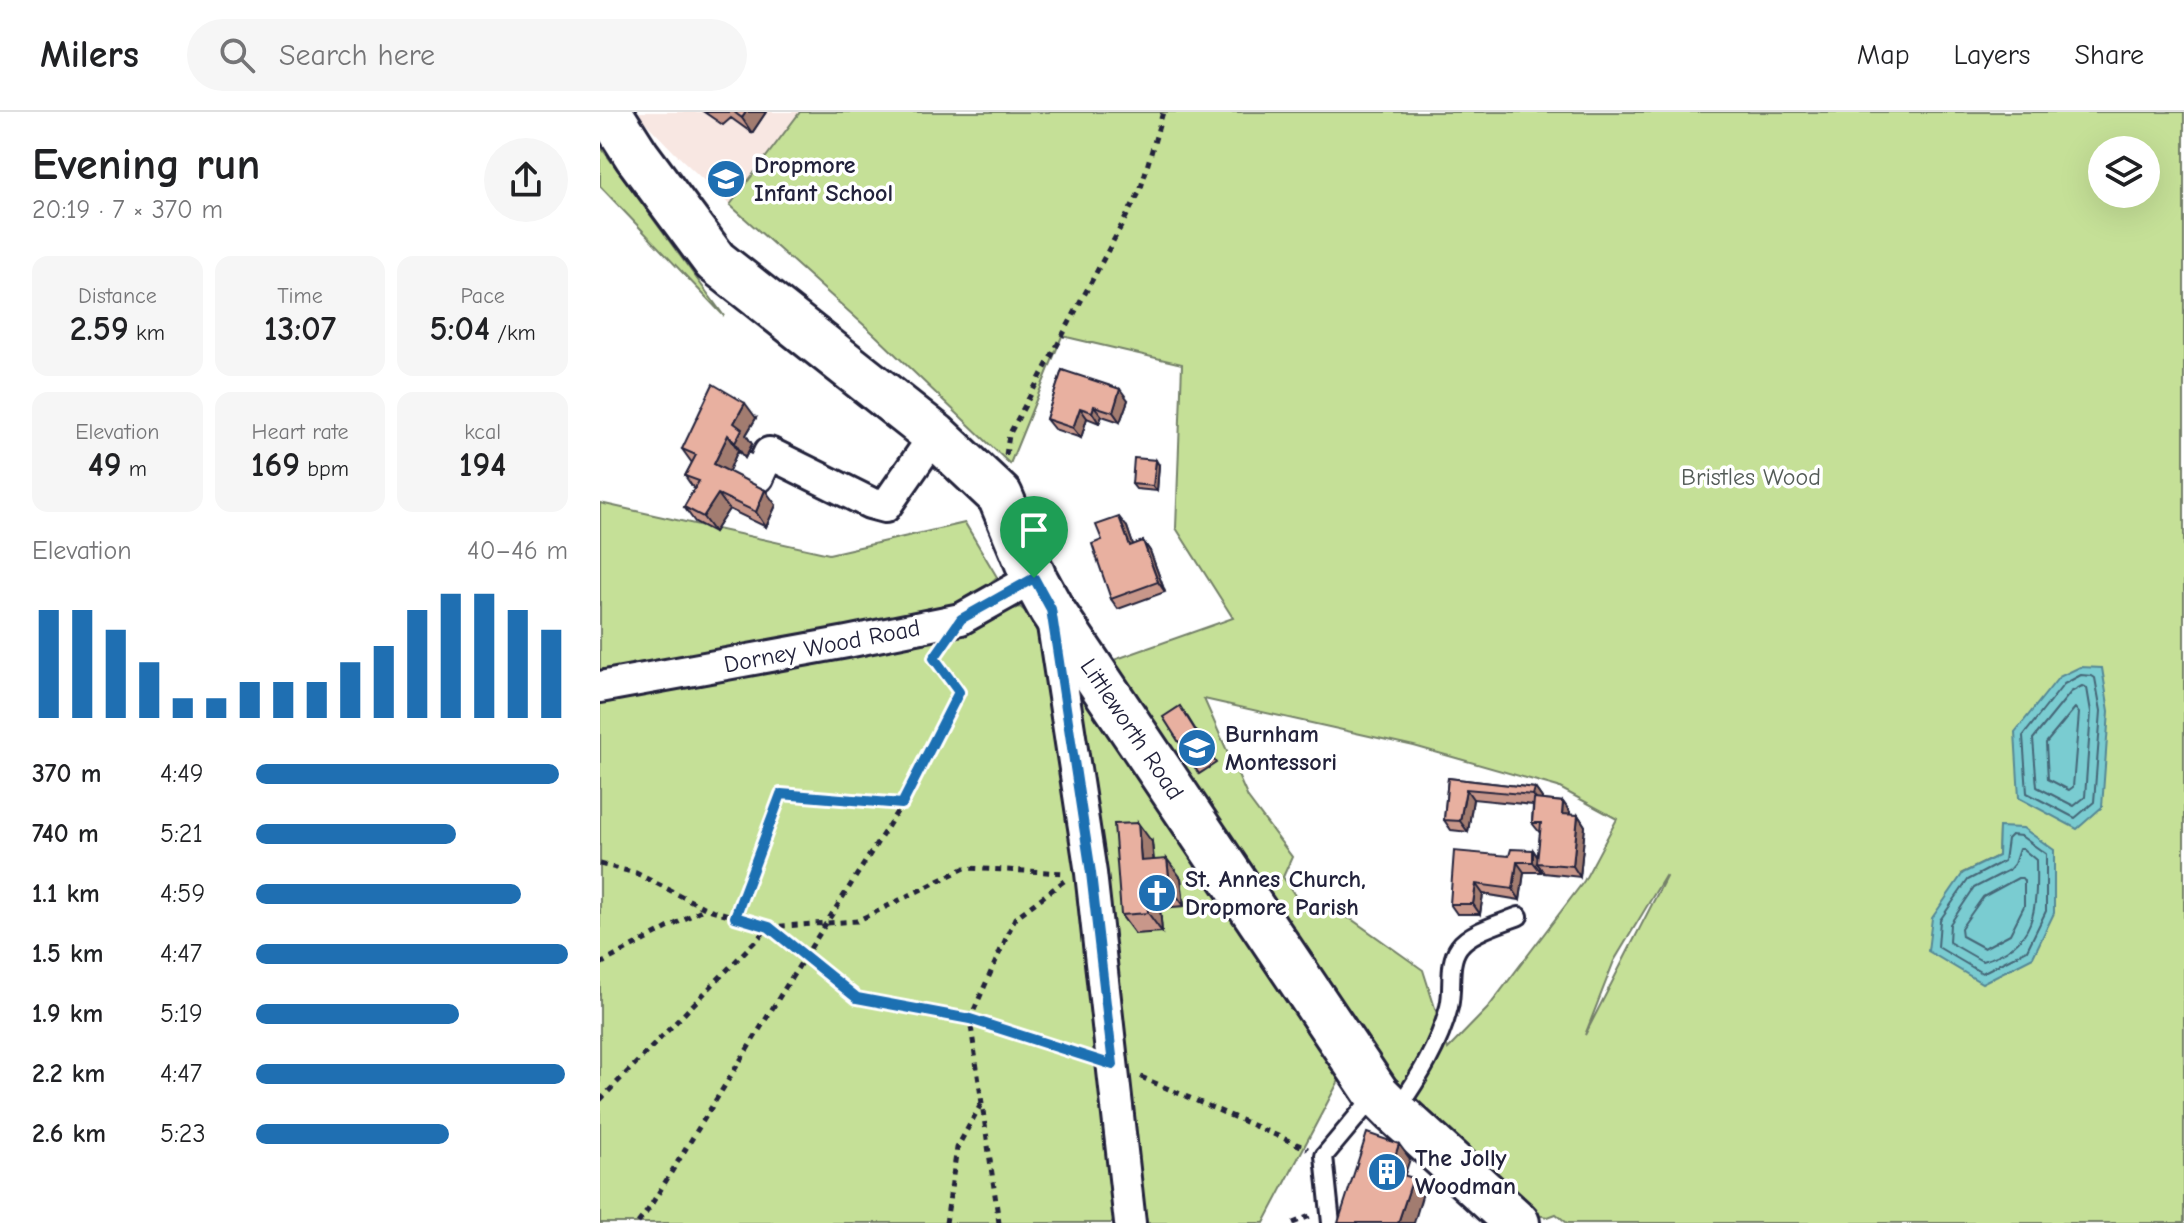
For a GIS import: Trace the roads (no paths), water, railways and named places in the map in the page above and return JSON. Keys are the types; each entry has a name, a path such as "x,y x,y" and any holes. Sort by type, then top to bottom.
{"street":[{"name":"Littleworth Road","path":"609,112 637,156 715,261 935,435 1000,496 1043,594 1386,1103 1517,1223"},
{"path":"744,468 758,477 769,453 870,503 885,507 935,435"},
{"path":"1043,594 1091,873 1130,1223"},
{"name":"Dorney Wood Road","path":"600,687 961,619 1043,594"}],"lane":[{"path":"1331,1223 1324,1156 1386,1103 1415,1084 1439,1038 1450,1003 1452,963 1459,946 1469,937 1519,916"}],"water":[{"path":"2080,667 2102,668 2109,711 2102,807 2077,829 2019,798 2015,732 2059,677"},
{"path":"1999,827 2023,828 2054,850 2054,913 2033,957 1982,983 1928,951 1932,918 1963,873 1998,856"}],"place":[{"name":"Dropmore Infant School","path":"726,179"},
{"name":"Burnham Montessori","path":"1197,748"},
{"name":"St. Annes Church, Dropmore Parish","path":"1157,893"},
{"name":"The Jolly Woodman","path":"1387,1172"}],"park label":[{"name":"Bristles Wood","path":"1751,477"}]}
